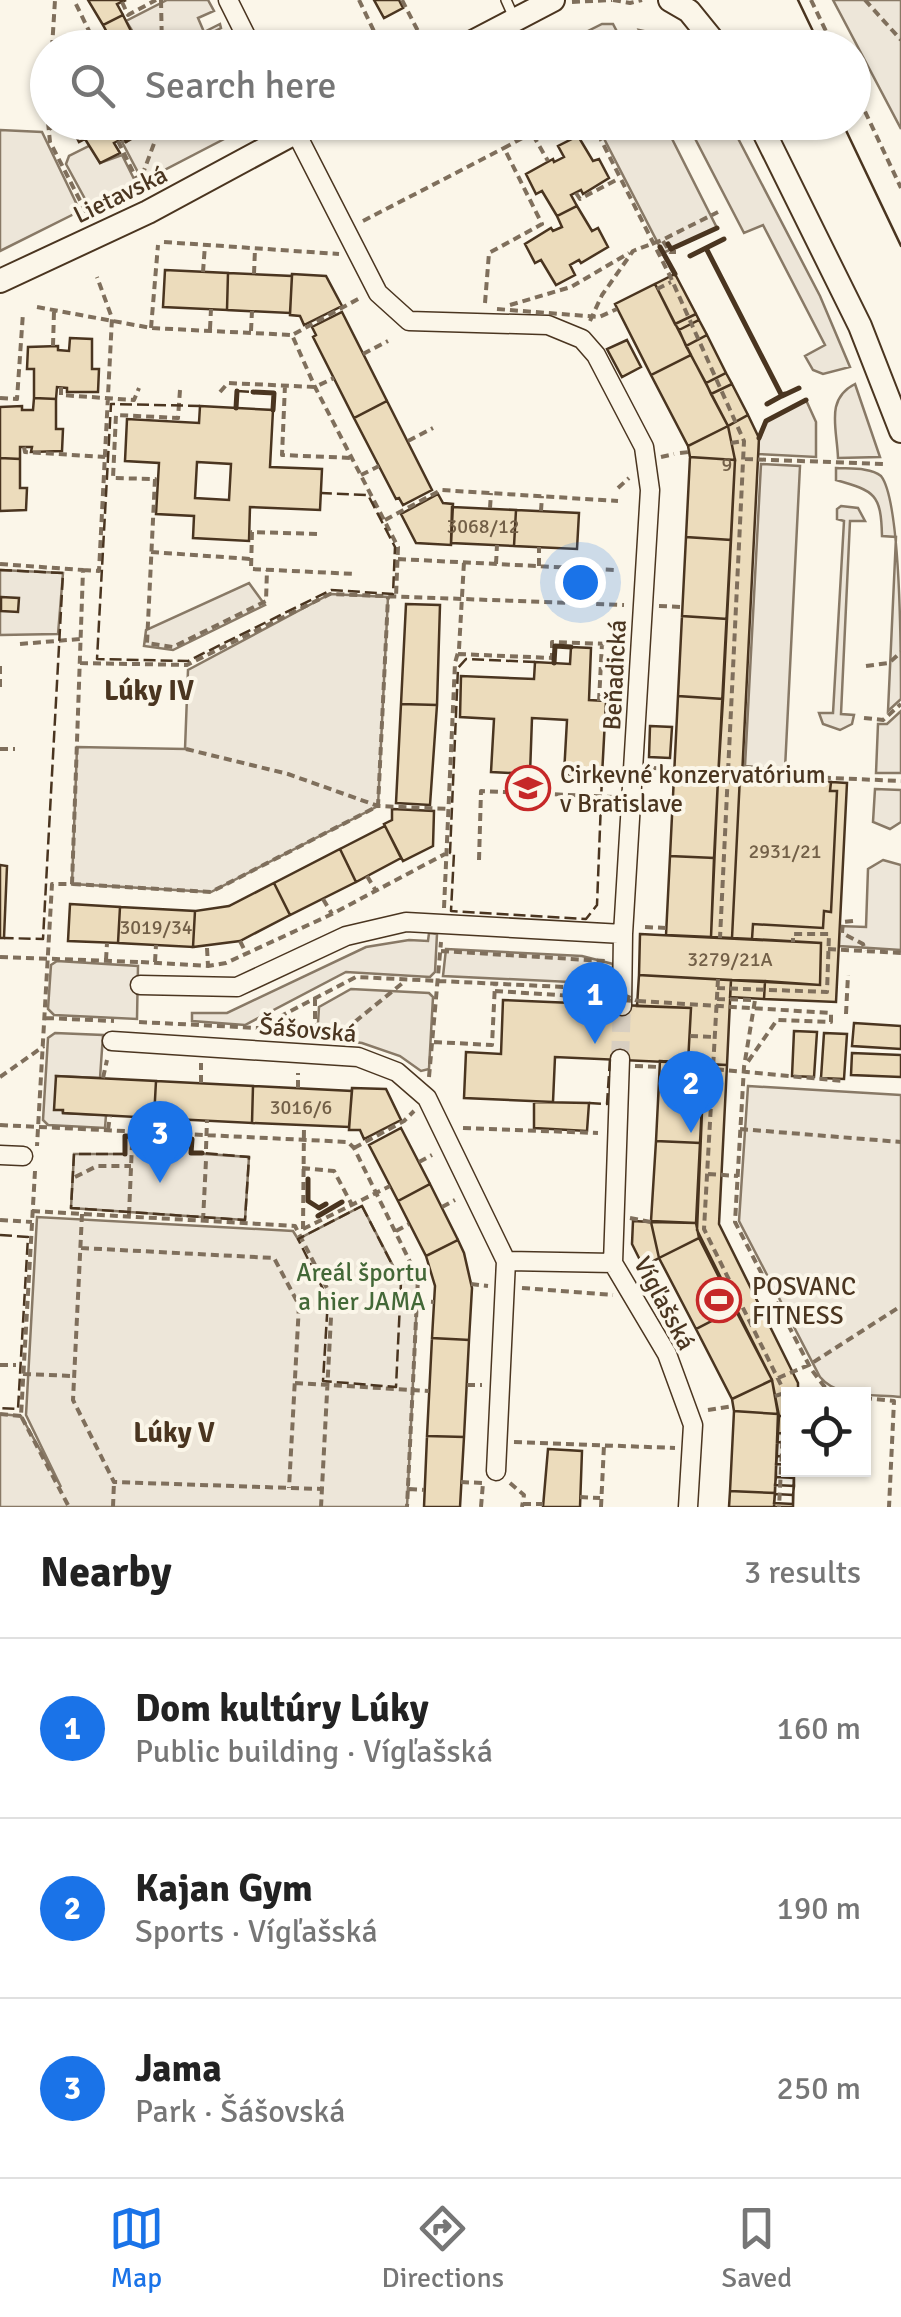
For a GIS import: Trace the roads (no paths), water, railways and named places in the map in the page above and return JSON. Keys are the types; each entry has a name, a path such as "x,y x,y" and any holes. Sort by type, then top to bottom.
{"street":[{"path":"228,0 243,30"},
{"path":"670,0 689,11 705,30"},
{"path":"484,30 510,10 550,2"},
{"path":"702,4 713,30"},
{"name":"Lietavská","path":"0,280 183,194 277,140"},
{"name":"Beňadická","path":"307,140 378,293 409,321 548,325 582,339 596,355 644,447 649,475 623,934"},
{"path":"768,140 860,326 901,431"},
{"path":"140,985 237,987 365,930 406,922 623,934 623,1002"},
{"name":"Šášovská","path":"112,1049 358,1056 397,1072 426,1098 506,1262 496,1474"},
{"name":"Vígľašská","path":"625,1063 614,1263 666,1354 694,1425 688,1507"},
{"path":"0,1154 23,1156"},
{"path":"506,1262 614,1263"}],"tunnel":[{"path":"620,1059 622,1006"}],"tram line":[{"path":"798,0 812,30"},
{"path":"851,140 901,246"}],"place":[{"name":"Cirkevné konzervatórium v Bratislave","path":"528,788"},
{"name":"Dom kultúry Lúky","path":"595,1044"},
{"name":"Kajan Gym","path":"691,1133"},
{"name":"Jama","path":"160,1183"},
{"name":"POSVANC FITNESS","path":"719,1300"}],"district":[{"name":"Lúky IV","path":"149,690"},
{"name":"Lúky V","path":"174,1432"}],"park label":[{"name":"Areál športu a hier JAMA","path":"362,1286"}]}
